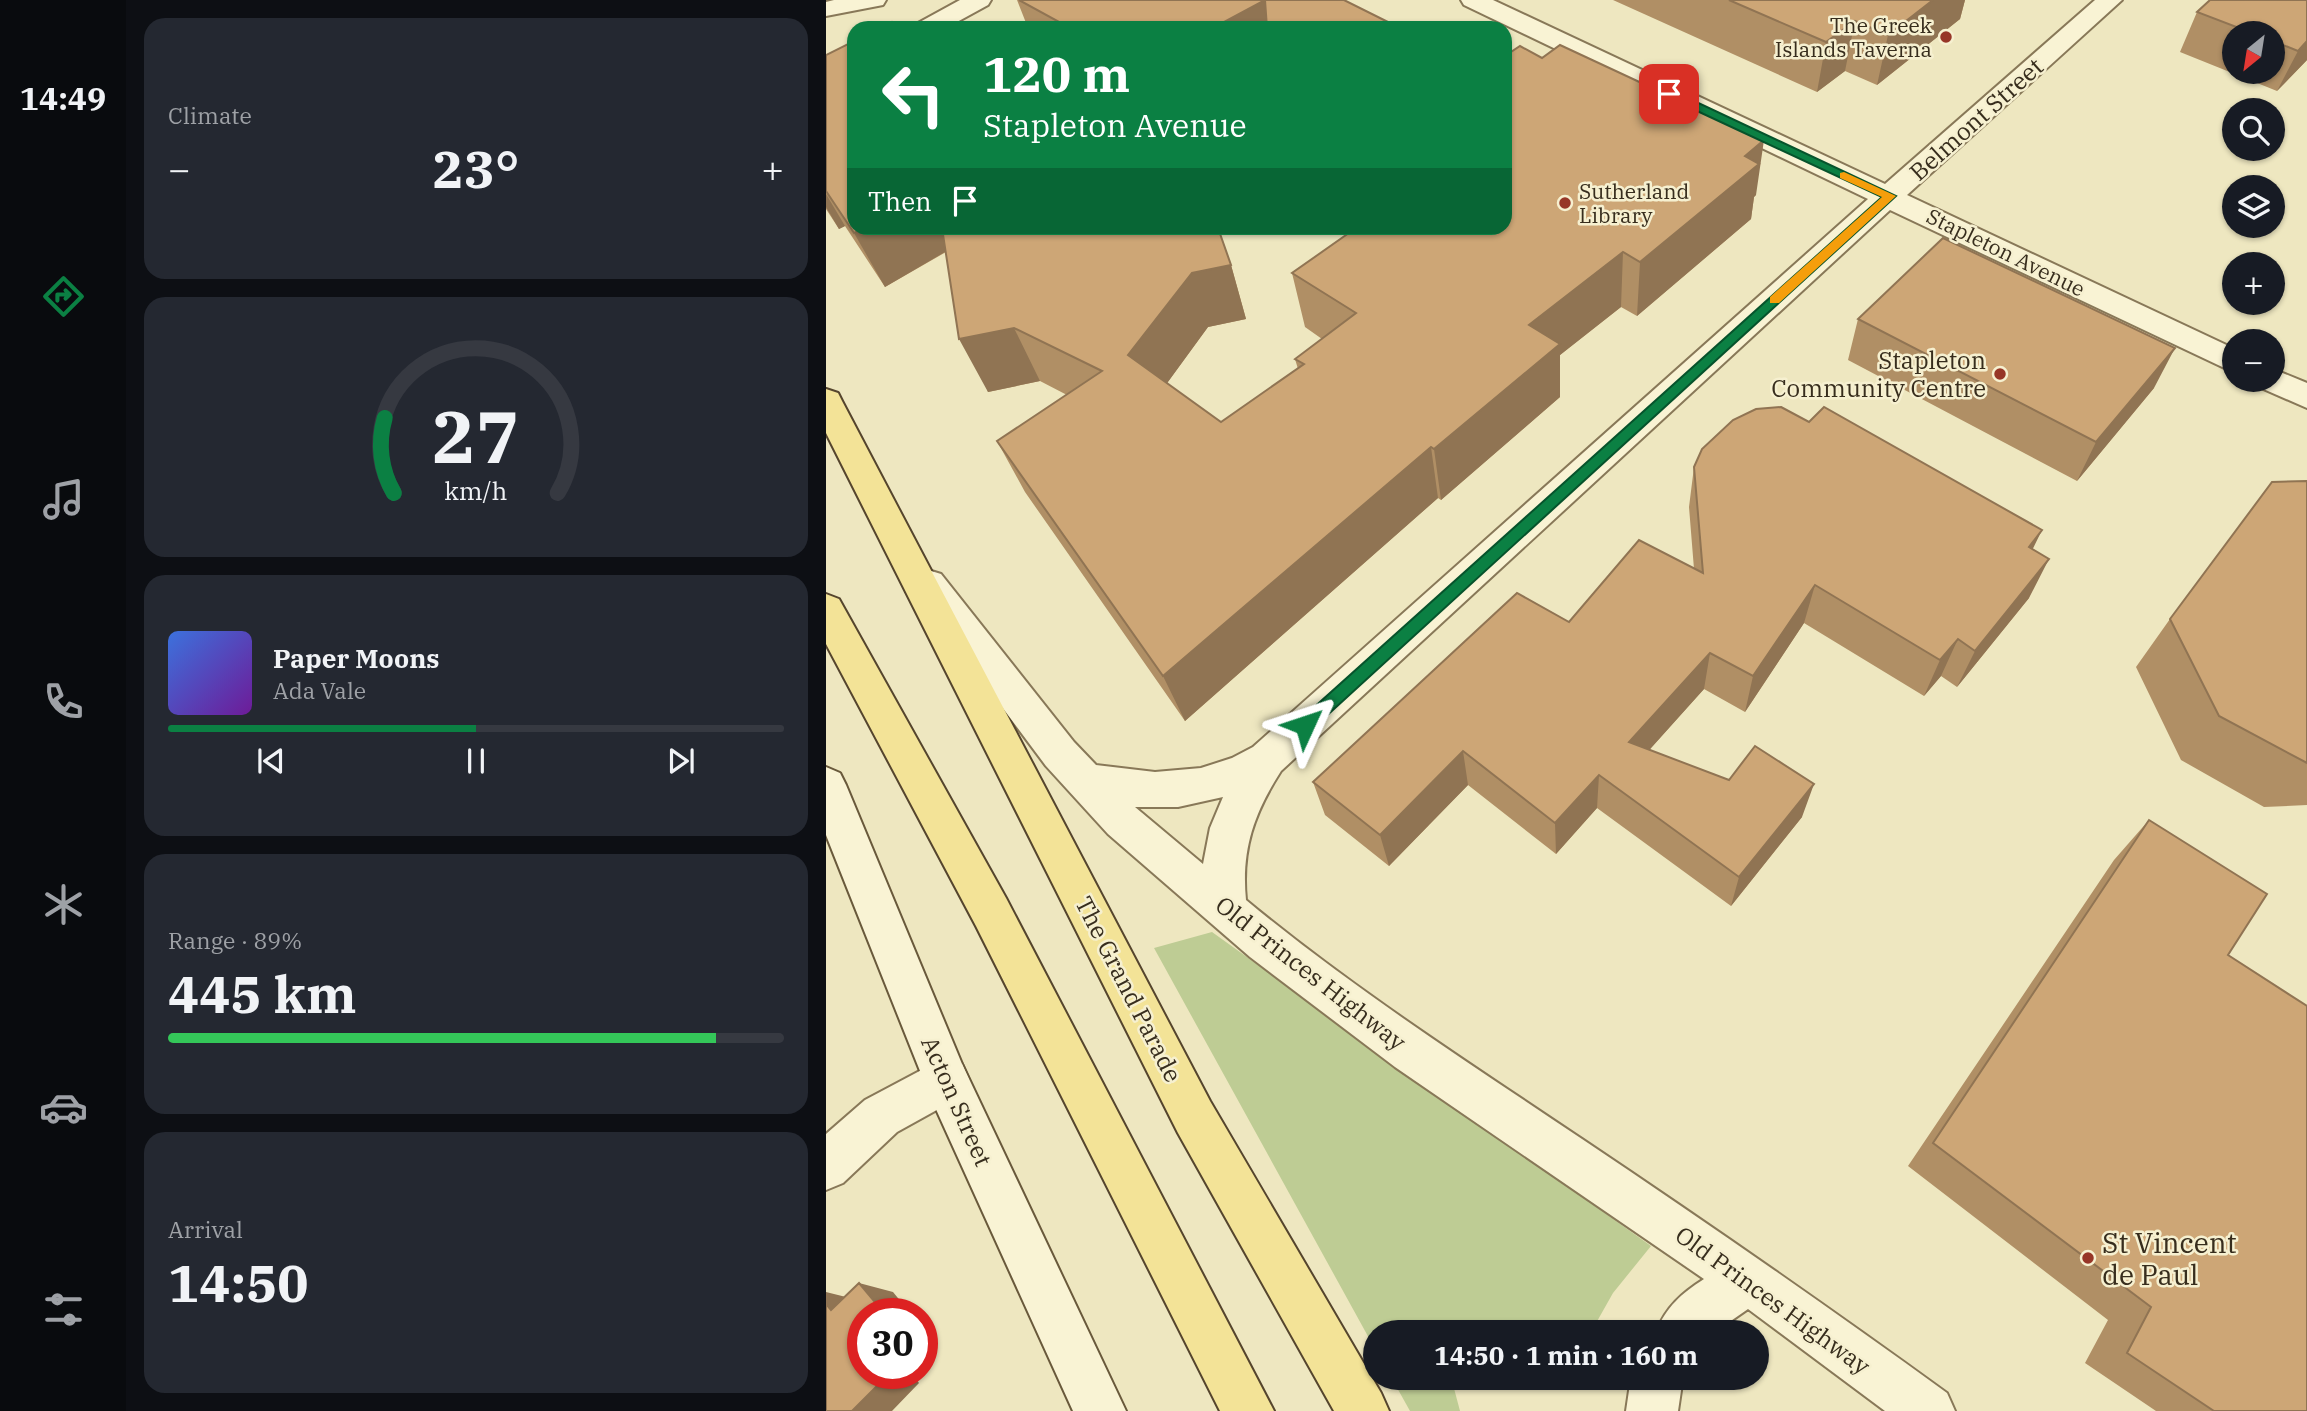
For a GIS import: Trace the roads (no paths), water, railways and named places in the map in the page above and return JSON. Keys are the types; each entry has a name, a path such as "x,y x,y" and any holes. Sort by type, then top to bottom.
{"main road":[{"name":"Old Princes Highway","path":"826,401 909,559"},
{"name":"The Grand Parade","path":"909,559 1194,1117 1363,1411"},
{"path":"826,609 991,912 1248,1411"}],"street":[{"path":"828,8 874,0"},
{"path":"939,21 979,0"},
{"name":"Stapleton Avenue","path":"1473,0 2222,356"},
{"name":"Belmont Street","path":"1084,780 1141,791 1180,788 1225,779 1267,759 2110,0"},
{"path":"828,8 851,21"},
{"path":"2285,386 2307,396"},
{"name":"Old Princes Highway","path":"909,559 1040,729 1084,780 1131,829 1226,907 1265,943 1412,1051 1749,1280 1929,1411"},
{"path":"1226,907 1221,868 1224,846 1243,797 1267,759"},
{"name":"Acton Street","path":"826,785 946,1080 1101,1411"},
{"path":"826,1166 881,1116 946,1080"},
{"path":"1692,1320 1702,1309 1749,1280"},
{"path":"1652,1411 1655,1390"}],"place":[{"name":"The Greek Islands Taverna","path":"1946,37"},
{"name":"Sutherland Library","path":"1565,203"},
{"name":"Stapleton Community Centre","path":"2000,374"},
{"name":"St Vincent de Paul","path":"2088,1258"}]}
